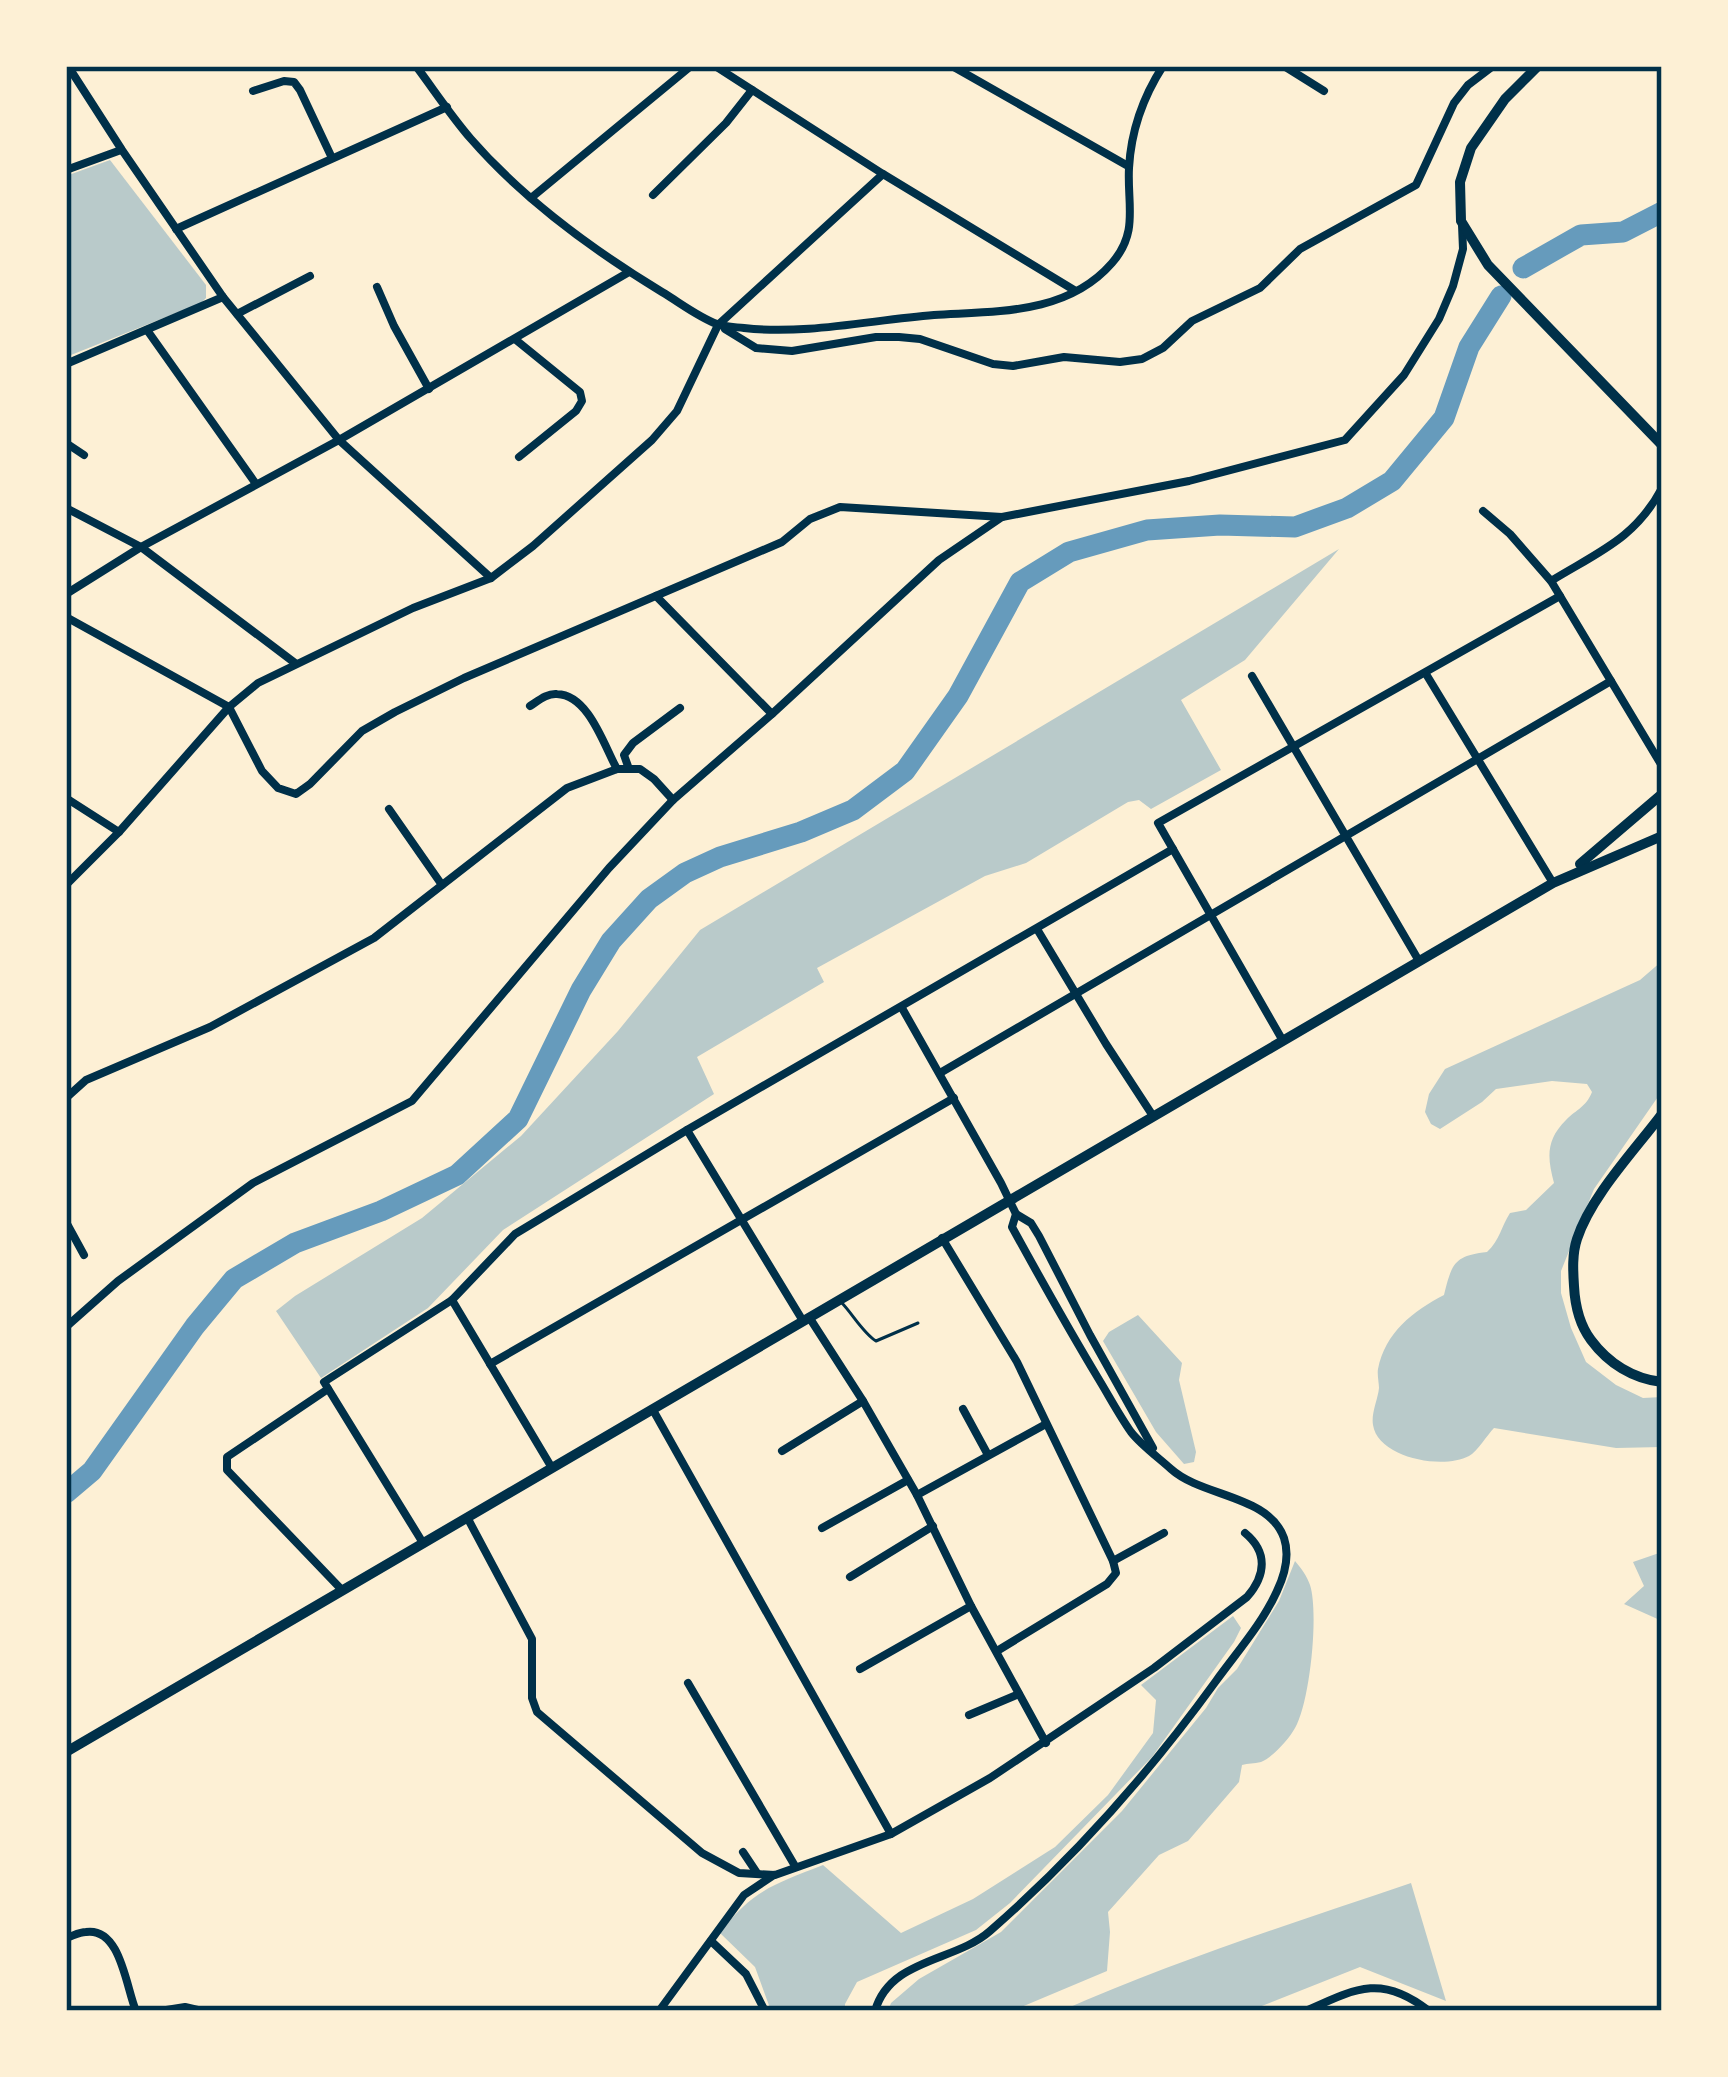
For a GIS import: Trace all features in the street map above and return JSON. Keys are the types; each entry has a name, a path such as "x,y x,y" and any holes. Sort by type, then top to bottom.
{"main road":[{"path":"1538,66 1505,99 1471,148 1460,182 1462,221 1488,265 1662,445"},
{"path":"1569,874 1662,794"},
{"path":"70,1748 1553,883 1662,836"},
{"path":"1662,1114 1586,1220 1573,1260 1578,1315 1586,1334 1600,1352 1634,1376 1662,1382"}],"street":[{"path":"68,66 223,297 339,440 491,578"},
{"path":"416,66 471,140 531,198 629,272 756,348 793,351 899,337 1013,366 1064,358 1120,362 1163,349 1192,321 1260,288 1300,249 1416,185 1454,103 1493,66"},
{"path":"531,198 691,66"},
{"path":"715,66 1076,290"},
{"path":"953,66 1129,166"},
{"path":"718,325 773,332 1031,308 1088,284 1111,265 1130,233 1129,166 1138,113 1163,66"},
{"path":"1284,66 1324,91"},
{"path":"253,91 294,82 332,158"},
{"path":"653,195 752,90"},
{"path":"176,229 447,107"},
{"path":"66,170 122,150"},
{"path":"66,885 230,707 258,683 412,608 491,578 533,546 652,440 677,411 718,325 884,174"},
{"path":"66,617 230,707 262,771 278,788 296,794 362,731 395,712 782,542 809,519 840,507 1002,517 1189,481 1346,440 1404,375 1439,319 1463,249 1462,221"},
{"path":"66,594 629,272"},
{"path":"237,314 310,276"},
{"path":"377,287 429,389"},
{"path":"66,364 223,297"},
{"path":"147,331 256,484"},
{"path":"515,340 580,392 582,401 519,458"},
{"path":"66,443 85,454"},
{"path":"1551,581 1631,532 1662,488"},
{"path":"66,508 141,547 295,663"},
{"path":"1483,511 1551,581 1662,766"},
{"path":"66,1327 118,1281 253,1183 412,1101 609,868 673,800 939,560 1002,517"},
{"path":"656,596 772,714"},
{"path":"1282,1041 1158,823 1560,596"},
{"path":"1426,674 1553,883"},
{"path":"1252,676 1420,961"},
{"path":"940,1073 1611,681"},
{"path":"530,706 550,694 576,701 588,714 616,770"},
{"path":"628,769 624,755 633,743 680,708"},
{"path":"66,1098 86,1080 210,1027 374,938 567,788 616,770 640,769 673,800"},
{"path":"66,798 119,832"},
{"path":"389,809 442,885"},
{"path":"424,1545 324,1382 452,1300 515,1234 1173,849"},
{"path":"1037,929 1153,1116"},
{"path":"902,1008 1016,1214 1039,1236 1157,1454"},
{"path":"490,1364 954,1098"},
{"path":"687,1130 863,1401 1046,1743"},
{"path":"875,2011 878,1999 897,1977 985,1936 1059,1867 1172,1742 1261,1620 1279,1588 1288,1558 1274,1520 1175,1473 1134,1436 1012,1227 1016,1214"},
{"path":"66,1222 84,1255"},
{"path":"942,1238 1017,1363 1116,1573 1107,1584 997,1651"},
{"path":"452,1300 552,1468"},
{"path":"328,1389 227,1457 227,1471 341,1589"},
{"path":"782,1451 863,1401"},
{"path":"963,1409 988,1455"},
{"path":"653,1410 891,1834"},
{"path":"917,1495 1046,1424"},
{"path":"822,1528 908,1480"},
{"path":"468,1519 532,1639 532,1698 537,1712 702,1852 739,1873 775,1875"},
{"path":"850,1577 933,1526"},
{"path":"1113,1561 1163,1533"},
{"path":"658,2011 744,1895 775,1875 891,1834 1046,1743 1247,1597 1264,1567 1257,1543 1245,1533"},
{"path":"860,1669 971,1606"},
{"path":"688,1683 795,1867"},
{"path":"969,1715 1019,1694"},
{"path":"743,1852 758,1874"},
{"path":"66,1938 88,1931 102,1934 127,1976 136,2011"},
{"path":"710,1941 746,1974 764,2008 750,2011"},
{"path":"1306,2011 1342,1994 1370,1988 1402,1992 1429,2011"},
{"path":"160,2011 185,2007 202,2011"}],"lane":[{"path":"839,1300 871,1339 917,1323"}],"shaded area":[{"path":"110,160 206,285 206,298 66,357 66,176"},
{"path":"1339,549 1245,660 1181,700 1221,770 1151,809 1139,800 1128,802 1026,863 985,876 817,968 824,982 697,1057 714,1094 503,1230 428,1308 321,1378 276,1311 422,1218 521,1136 618,1031 700,930"},
{"path":"1662,961 1662,1091 1594,1189 1561,1271 1561,1293 1586,1362 1643,1398 1662,1397 1662,1447 1616,1448 1494,1428 1472,1454 1458,1460 1413,1458 1386,1446 1377,1436 1373,1416 1378,1369 1387,1344 1411,1316 1444,1295 1456,1263 1487,1252 1510,1213 1526,1210 1554,1183 1549,1157 1552,1142 1559,1127 1592,1092 1587,1084 1552,1081 1496,1089 1440,1129 1425,1112 1429,1094 1445,1069 1640,980"},
{"path":"1138,1315 1182,1363 1179,1380 1196,1452 1194,1462 1184,1464 1156,1432 1103,1341 1109,1332"},
{"path":"1662,1552 1662,1621 1624,1604 1644,1586 1633,1562"},
{"path":"1295,1561 1310,1585 1314,1616 1309,1679 1295,1728 1266,1760 1242,1765 1239,1782 1188,1841 1159,1855 1108,1912 1107,1971 1012,2011 888,2011 919,1979 1001,1932 1122,1811 1237,1669 1279,1601"},
{"path":"1233,1616 1241,1628 1234,1642 1152,1757 1010,1903 976,1930 857,1982 845,2011 771,2011 755,1967 720,1933 743,1907 778,1884 823,1865 901,1933 973,1899 1055,1847 1108,1795 1153,1733 1156,1700 1141,1685"},
{"path":"1411,1883 1446,2001 1360,1967 1249,2011 1061,2011 1190,1959"}],"waterway":[{"path":"1523,268 1581,235 1623,232 1662,212"},
{"path":"66,1493 92,1471 234,1279 295,1243 381,1211 457,1175 518,1119 581,990 611,941 649,899 685,873 720,857 853,810 905,771 958,696 1020,582 1069,552 1147,530 1295,527 1347,508 1392,481 1444,418 1469,347 1501,296"}]}
